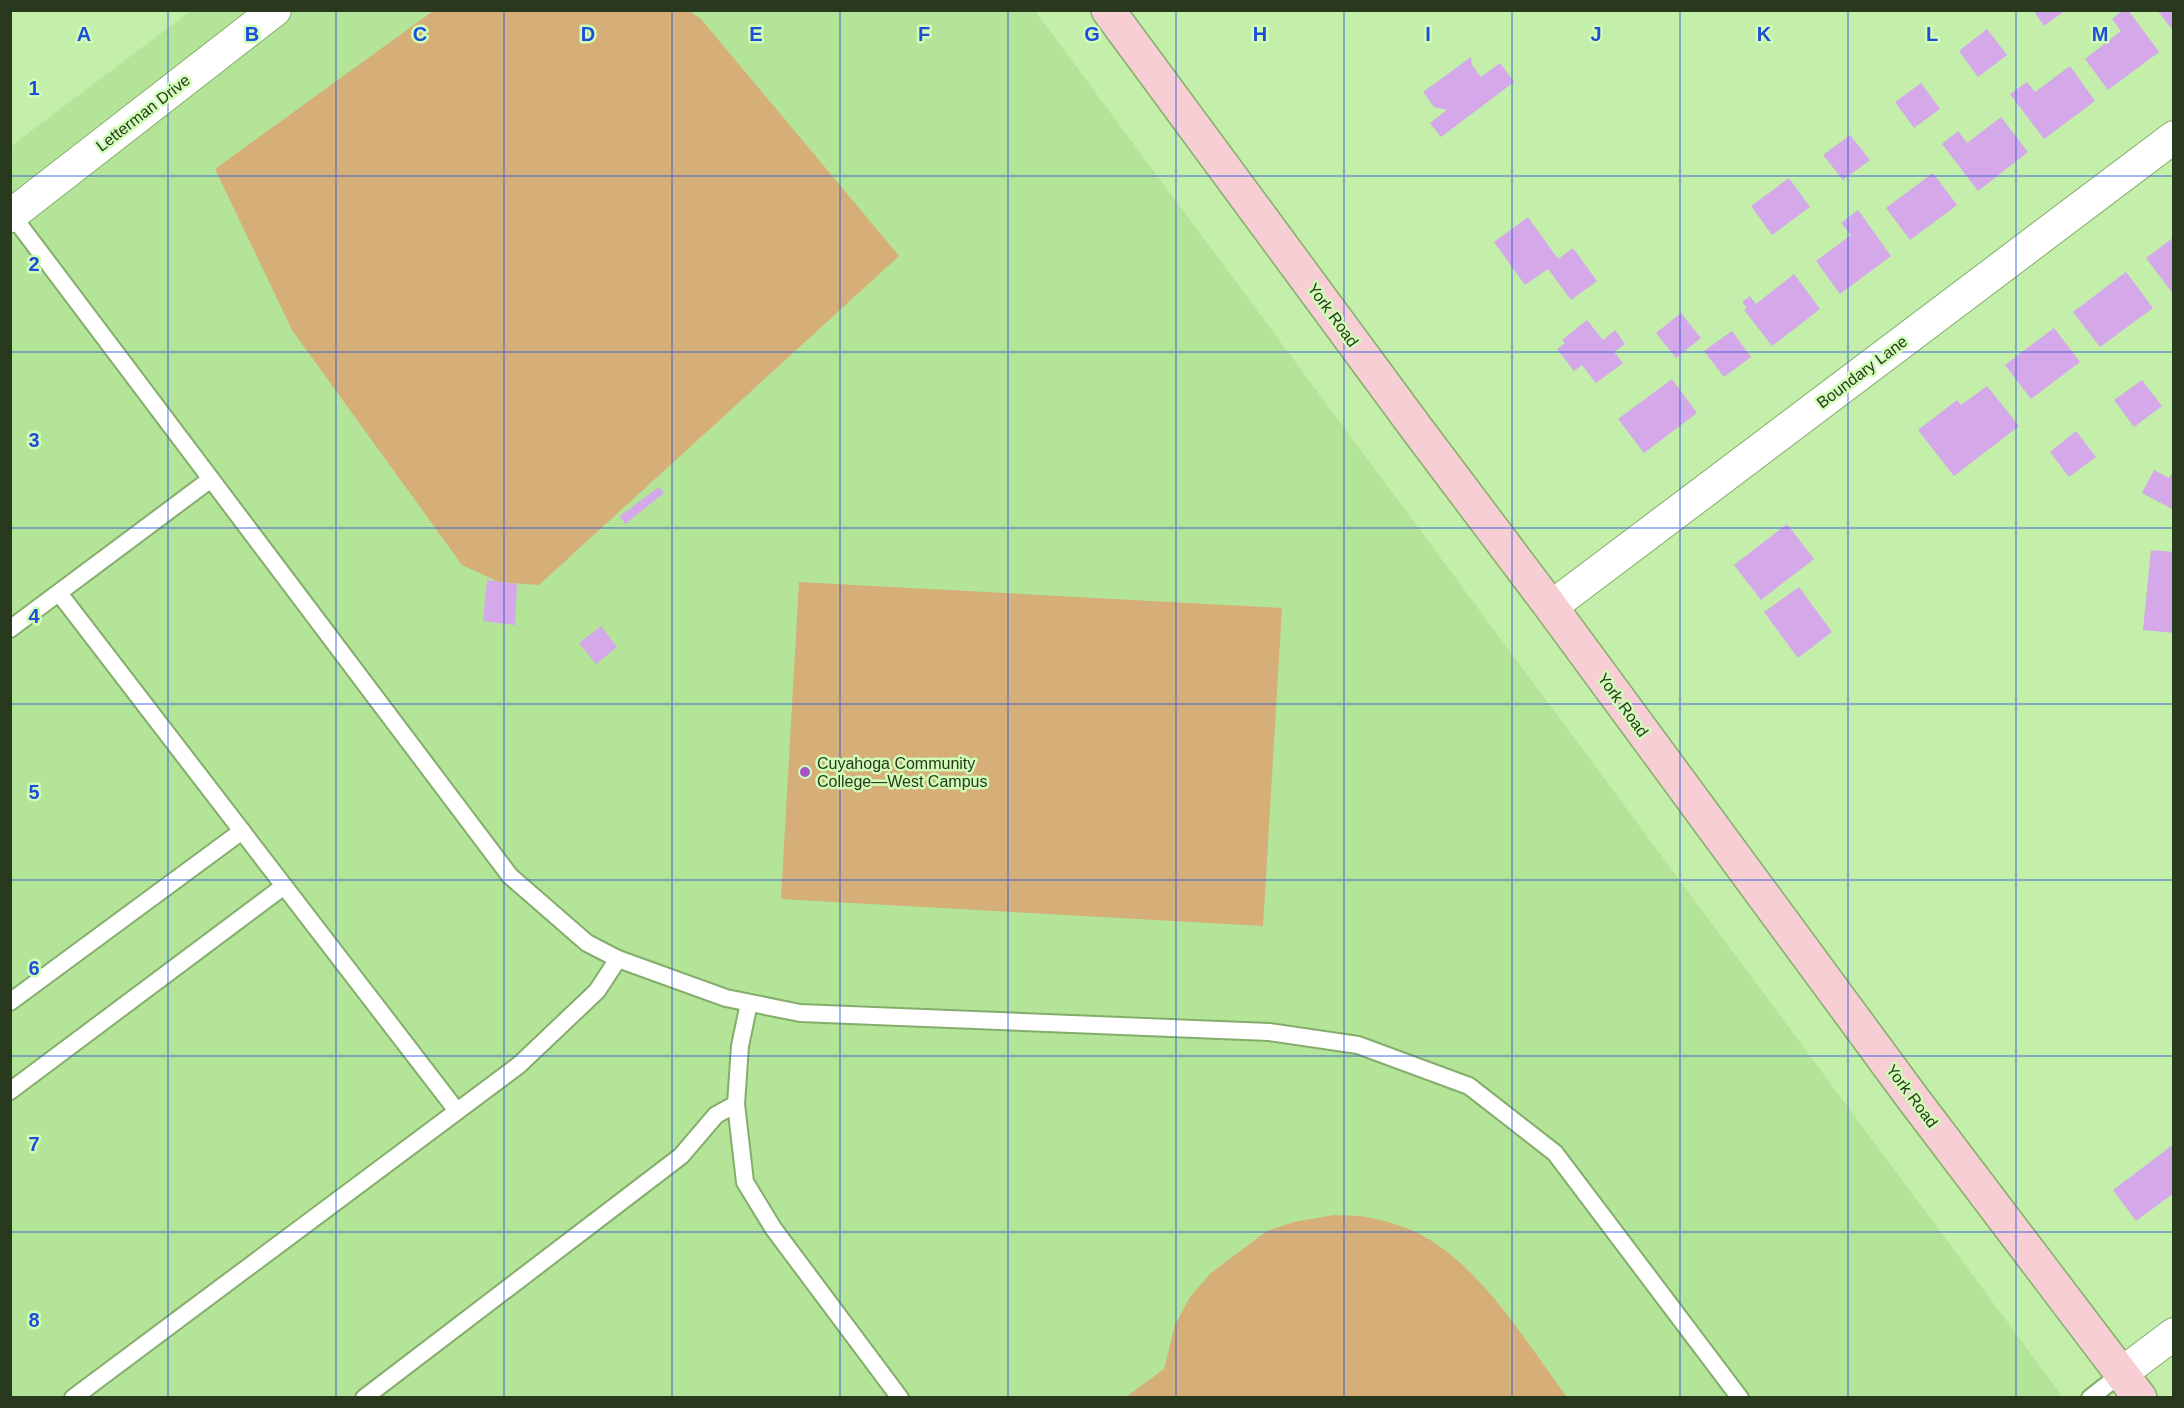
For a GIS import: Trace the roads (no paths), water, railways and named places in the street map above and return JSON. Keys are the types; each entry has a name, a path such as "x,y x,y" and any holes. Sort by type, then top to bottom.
{"main road":[{"name":"York Road","path":"1108,10 1911,1096 2131,1385"}],"street":[{"name":"Letterman Drive","path":"11,215 275,10"},
{"name":"Boundary Lane","path":"1551,607 2174,137"},
{"path":"2131,1385 2174,1334"}],"lane":[{"path":"11,215 510,876 587,943 618,959 726,998 800,1013 1269,1032 1358,1045 1469,1086 1555,1153 1740,1398"},
{"path":"10,629 211,479"},
{"path":"59,593 457,1111"},
{"path":"10,1002 242,831"},
{"path":"10,1091 284,886"},
{"path":"73,1398 519,1065 597,991 618,959"},
{"path":"749,1003 740,1046 736,1104 745,1182 773,1228 900,1398"},
{"path":"364,1398 681,1156 716,1115 736,1104"},
{"path":"2090,1398 2131,1385"}],"place":[{"name":"Cuyahoga Community College—West Campus","path":"805,772"}]}
